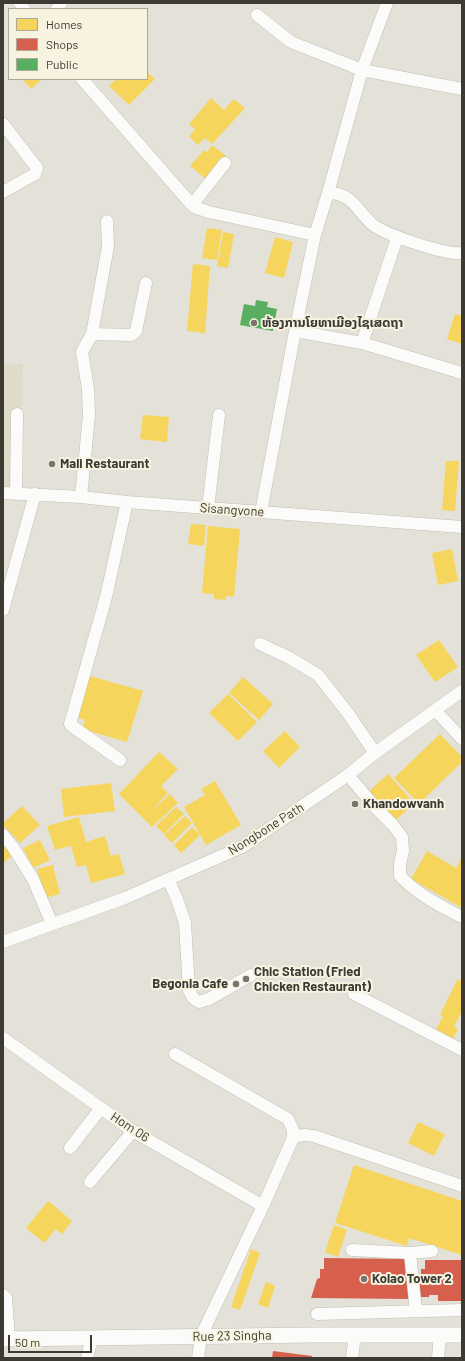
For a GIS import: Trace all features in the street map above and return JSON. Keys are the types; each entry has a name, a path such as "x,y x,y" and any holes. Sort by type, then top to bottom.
{"main road":[{"name":"Rue 23 Singha","path":"6,1339 201,1336 462,1335"}],"street":[{"path":"261,512 295,331 315,235 362,70 387,3"},
{"path":"258,15 291,42 362,70 462,89"},
{"path":"83,80 192,205 209,212 315,235"},
{"path":"3,124 38,168 35,174 3,192"},
{"path":"192,205 226,163"},
{"path":"328,193 337,193 352,201 372,224 397,238 448,252 462,253"},
{"path":"81,497 89,415 88,389 82,352 92,334 108,246 107,221"},
{"path":"362,343 397,238"},
{"path":"92,334 130,336 133,334 136,331 146,283"},
{"path":"295,331 362,343 462,373"},
{"path":"16,494 18,414"},
{"path":"208,508 219,415"},
{"name":"Sisangvone","path":"3,493 81,497 127,502 462,527"},
{"path":"3,610 35,494"},
{"path":"120,760 70,724 106,597 127,502"},
{"path":"260,644 288,657 318,676 347,712 376,753"},
{"name":"Nongbone Path","path":"4,942 125,898 242,847 348,775 462,691"},
{"path":"435,710 462,739"},
{"path":"348,775 402,837 403,850 400,864 400,876 410,886 435,903 462,917"},
{"path":"3,835 13,847 33,879 52,924"},
{"path":"168,879 185,923 189,990 193,998 199,1002 210,1000 251,975"},
{"path":"354,994 462,1050"},
{"name":"Hom 06","path":"3,1038 134,1131 263,1206"},
{"path":"175,1054 288,1119 293,1130 293,1138 263,1206 201,1336 198,1358"},
{"path":"70,1148 101,1108"},
{"path":"90,1182 134,1131"},
{"path":"293,1138 298,1135 306,1134 314,1136 462,1186"},
{"path":"352,1250 410,1253 432,1251"},
{"path":"410,1253 416,1311"},
{"path":"3,1295 6,1298 6,1339"},
{"path":"317,1314 462,1310"},
{"path":"352,1358 355,1335"},
{"path":"438,1358 440,1335"},
{"path":"87,1358 92,1338"}],"shaded area":[{"path":"23,364 21,490 3,489 3,365"}],"building: Homes":[{"path":"148,73 155,79 129,105 109,86 115,80 148,80"},
{"path":"23,80 41,80 31,89"},
{"path":"211,98 224,110 234,99 245,108 212,144 205,138 198,145 189,137 195,129 189,124"},
{"path":"212,145 226,156 206,179 190,166 204,150 207,152"},
{"path":"207,228 222,230 217,260 202,258"},
{"path":"223,232 234,234 228,268 217,266"},
{"path":"275,237 293,242 284,278 265,273"},
{"path":"193,264 210,266 205,333 187,331"},
{"path":"455,314 462,316 462,344 447,339"},
{"path":"143,415 169,417 167,442 140,439"},
{"path":"446,461 459,461 455,511 442,510"},
{"path":"191,524 206,525 204,546 188,544"},
{"path":"208,526 240,529 234,597 226,596 226,600 214,599 214,594 202,593"},
{"path":"452,549 458,581 438,585 432,553"},
{"path":"439,640 458,667 435,682 416,655"},
{"path":"90,676 143,691 127,742 82,729 85,720 78,718"},
{"path":"243,677 273,704 259,720 229,693"},
{"path":"228,694 257,722 238,741 209,713"},
{"path":"285,731 300,747 279,768 263,751"},
{"path":"440,734 462,757 462,762 419,804 394,778"},
{"path":"159,752 178,769 161,786 168,793 149,813 170,794 178,803 152,827 119,794"},
{"path":"388,774 414,803 393,823 366,794"},
{"path":"215,781 241,825 206,845 184,807 205,795 201,789"},
{"path":"111,783 115,811 64,817 61,789"},
{"path":"22,806 40,825 20,843 3,825 3,823"},
{"path":"176,807 184,814 164,834 156,826"},
{"path":"185,816 192,823 172,843 164,835"},
{"path":"79,817 86,842 105,836 111,856 119,854 125,874 91,883 86,865 77,867 71,846 55,850 47,826"},
{"path":"192,827 200,835 181,853 174,845"},
{"path":"40,840 50,860 33,868 23,848"},
{"path":"3,842 13,855 3,863"},
{"path":"427,851 456,868 462,857 462,908 411,879"},
{"path":"53,865 60,894 44,898 37,869"},
{"path":"462,976 462,1011 454,1027 458,1029 452,1041 434,1033 443,1016 440,1015 457,980 460,981"},
{"path":"418,1122 445,1134 434,1156 408,1143"},
{"path":"354,1165 462,1201 462,1255 409,1238 407,1246 335,1223"},
{"path":"48,1201 72,1221 62,1234 56,1229 44,1243 26,1228"},
{"path":"334,1225 347,1230 338,1257 325,1252"},
{"path":"251,1249 260,1253 240,1310 231,1307"},
{"path":"266,1282 275,1286 268,1308 258,1304"}],"building: Shops":[{"name":"Kolao Tower 2","path":"324,1258 409,1259 409,1299 311,1298 317,1279 320,1278 320,1269 324,1269"},
{"path":"425,1260 462,1260 462,1301 438,1301 438,1295 417,1297 417,1280 421,1281 421,1269 425,1269"},
{"path":"273,1351 312,1356 311,1358 272,1358"}],"building: Public":[{"path":"256,300 268,302 267,307 277,309 273,331 240,325 244,304 255,306"}],"place":[{"name":"ຫ້ອງການໂຍທາເມືອງໄຊເສດຖາ","path":"254,323"},
{"name":"Mali Restaurant","path":"52,464"},
{"name":"Khandowvanh","path":"355,804"},
{"name":"Chic Station (Fried Chicken Restaurant)","path":"246,979"},
{"name":"Begonia Cafe","path":"236,984"},
{"name":"Kolao Tower 2","path":"364,1279"}]}
